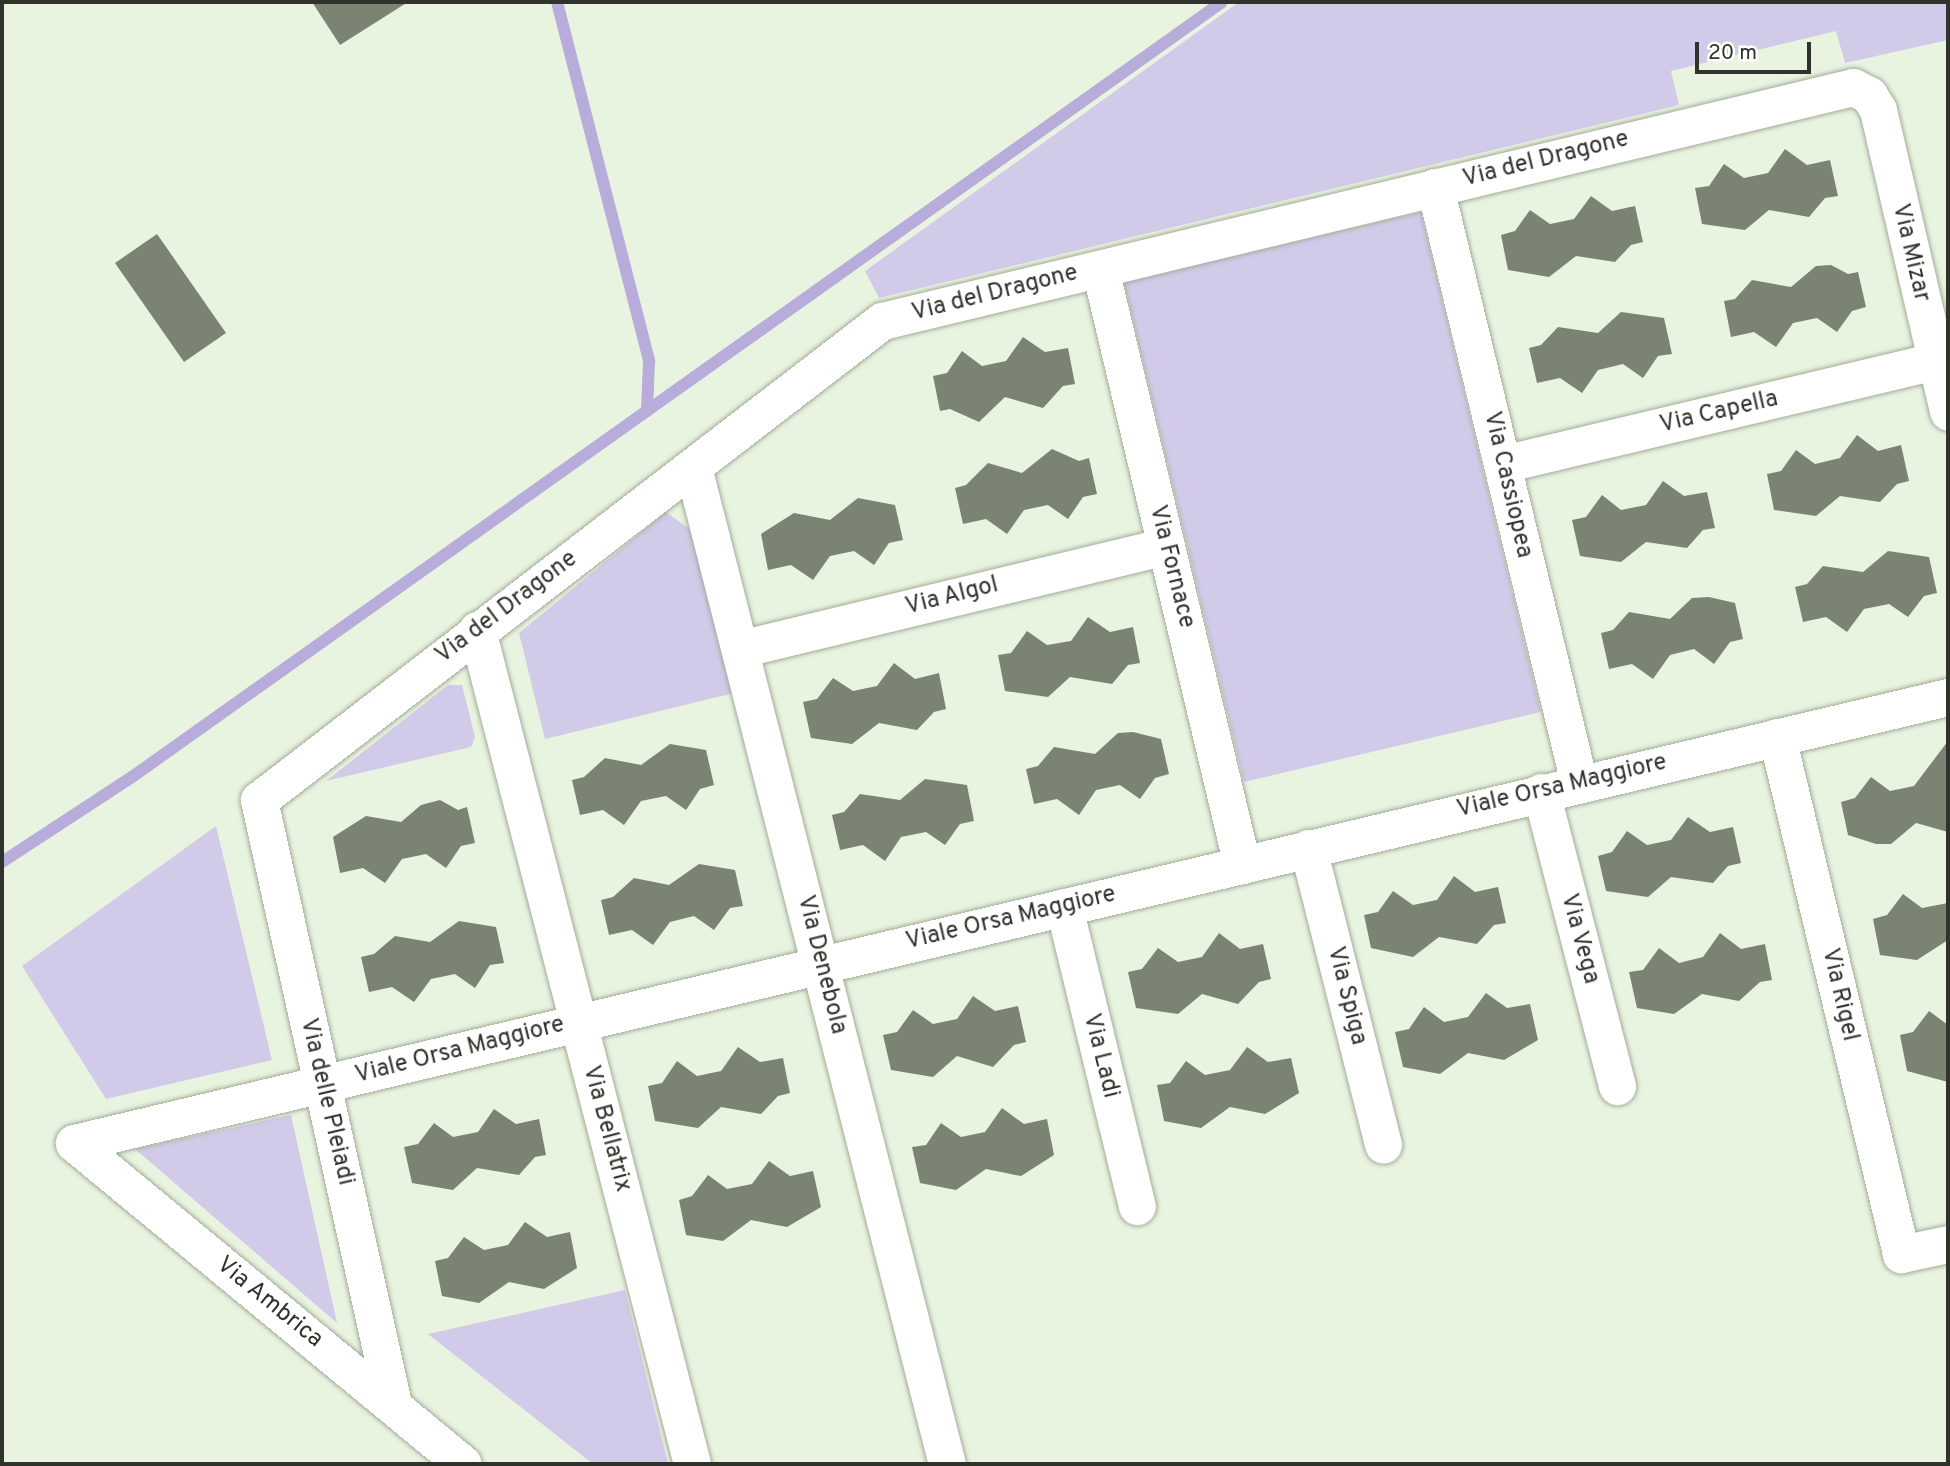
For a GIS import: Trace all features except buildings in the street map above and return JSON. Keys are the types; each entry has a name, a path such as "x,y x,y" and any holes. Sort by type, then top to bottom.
{"street":[{"name":"Via del Dragone","path":"260,800 882,321 1843,87 1869,95"},
{"name":"Via Mizar","path":"1869,95 1878,110 1948,412"},
{"name":"Via Cassiopea","path":"1435,187 1579,783"},
{"name":"Via Fornace","path":"1100,269 1242,865"},
{"name":"Via Capella","path":"1503,464 1935,361"},
{"name":"Via Denebola","path":"693,467 947,1464"},
{"name":"Via Algol","path":"740,649 1166,546"},
{"name":"Via Bellatrix","path":"477,631 692,1464"},
{"name":"Viale Orsa Maggiore","path":"74,1143 1948,697"},
{"name":"Via Rigel","path":"1777,737 1901,1254 1948,1244"},
{"name":"Via Vega","path":"1541,792 1617,1086"},
{"name":"Via delle Pleiadi","path":"260,800 393,1404"},
{"name":"Via Spiga","path":"1308,848 1383,1144"},
{"name":"Via Ladi","path":"1064,907 1136,1206"},
{"name":"Via Ambrica","path":"74,1143 463,1464"}],"shaded area":[{"path":"1239,2 1948,2 1948,40 1845,63 1836,31 1671,71 1679,105 879,298 865,271"},
{"path":"1421,212 1541,712 1244,782 1124,282"},
{"path":"666,512 699,536 734,693 545,739 519,633"},
{"path":"448,685 462,685 475,737 471,747 326,781"},
{"path":"216,826 272,1060 106,1099 22,966"},
{"path":"291,1115 337,1323 135,1149"},
{"path":"625,1290 668,1464 593,1464 428,1334"}],"waterway":[{"path":"557,2 649,361 647,411"},
{"path":"2,862 132,777 1222,2"}]}
